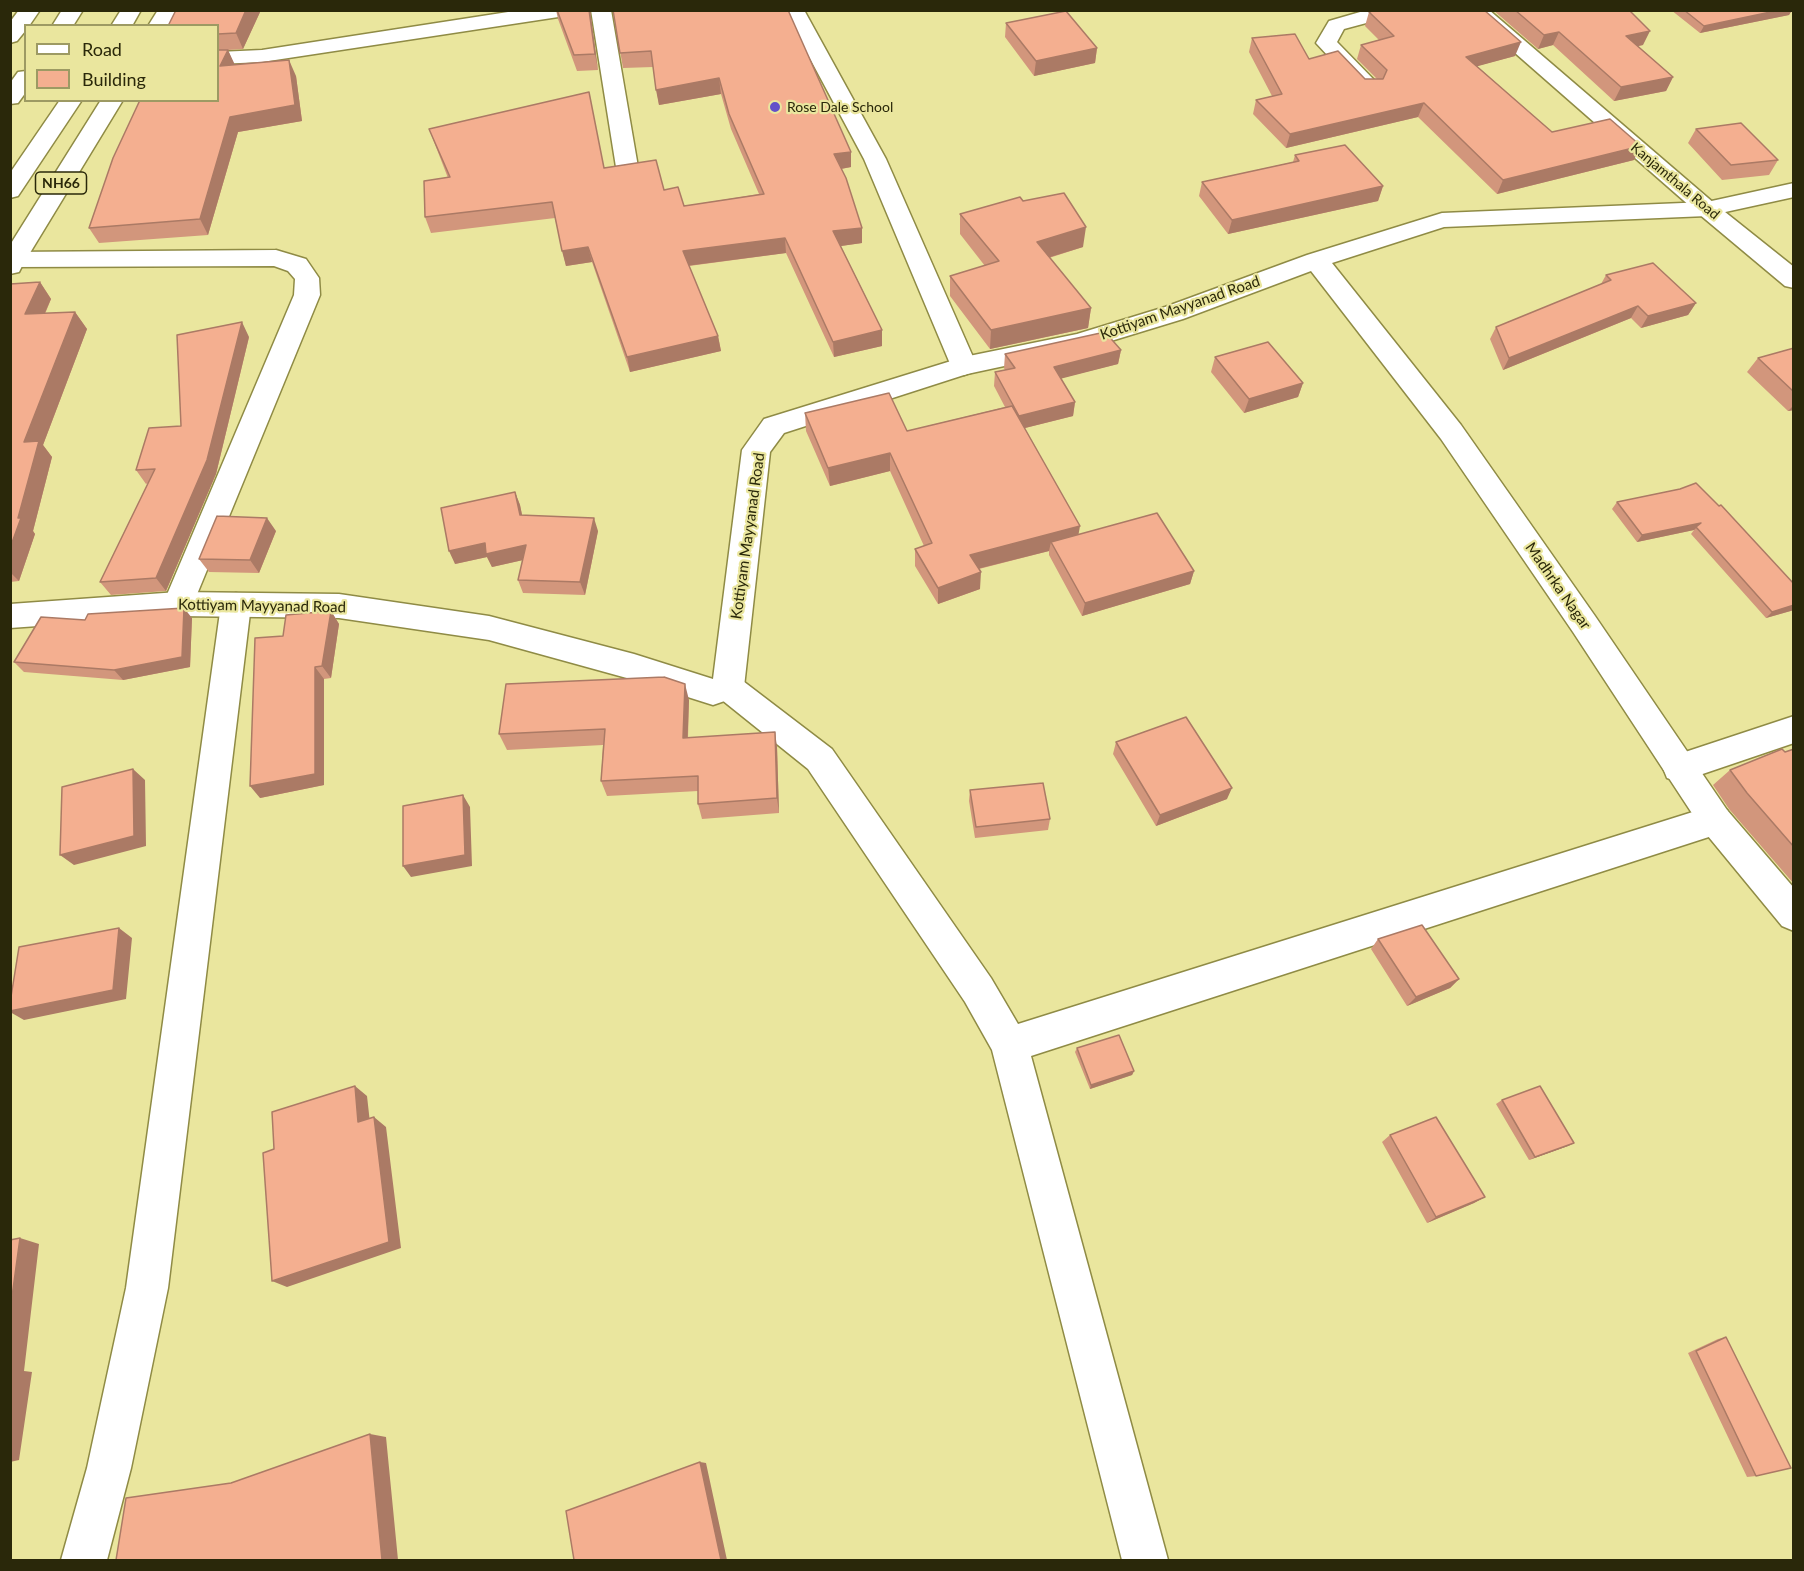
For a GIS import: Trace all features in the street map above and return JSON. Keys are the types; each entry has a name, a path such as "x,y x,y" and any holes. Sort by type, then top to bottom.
{"main road":[{"path":"63,24 73,10"},
{"path":"122,24 131,10"},
{"path":"159,24 168,10"},
{"path":"219,58 262,56 566,10"},
{"path":"601,10 627,167"},
{"path":"794,10 875,159 964,366"},
{"path":"1370,86 1326,43 1336,25 1393,10"},
{"name":"Kanjamthala Road","path":"1476,10 1707,209 1794,280"},
{"path":"10,37 22,15"},
{"path":"10,98 24,80"},
{"path":"10,191 69,102"},
{"name":"NH66","path":"13,263 111,102"},
{"name":"Kottiyam Mayyanad Road","path":"10,616 178,604 339,606 489,628 634,667 713,692 728,687 756,450 774,426 964,366 1079,342 1174,313 1316,260 1442,220 1707,209 1794,190"},
{"path":"13,263 276,258 297,266 307,278 306,294 300,311 178,604"},
{"name":"Madhrka Nagar","path":"1316,260 1451,432 1584,624 1715,820 1794,915"},
{"path":"84,1560 109,1468 147,1288 236,605"},
{"path":"728,687 820,759 978,990 1009,1045 1145,1560"},
{"path":"1679,768 1794,729"},
{"path":"1009,1045 1715,820"}],"building":[{"path":"176,10 246,10 236,33 219,34 219,24 169,24"},
{"path":"557,10 589,10 595,54 574,55"},
{"path":"613,10 788,10 851,152 834,154 846,178 862,228 833,231 882,330 833,342 785,238 683,251 718,336 627,357 588,247 562,251 552,202 425,217 424,181 450,177 429,129 589,92 604,168 656,160 664,190 678,187 684,206 764,194 729,114 719,78 656,90 651,51 620,53"},
{"path":"1376,10 1484,10 1521,42 1466,57 1552,132 1610,119 1641,146 1503,180 1424,103 1290,134 1256,100 1282,94 1252,38 1295,34 1309,59 1338,51 1365,79 1383,79 1387,70 1361,45 1394,36 1369,12"},
{"path":"1515,10 1629,10 1650,31 1626,36 1673,77 1621,87 1559,32 1544,35"},
{"path":"1684,10 1780,10 1704,26"},
{"path":"1066,11 1097,48 1036,61 1006,23"},
{"path":"219,50 228,50 220,66 289,60 295,105 230,117 200,219 89,228 113,158 139,102 219,102"},
{"path":"1741,123 1778,160 1731,165 1696,129"},
{"path":"1345,145 1383,186 1232,220 1202,182 1299,161 1295,155"},
{"path":"1064,193 1086,227 1037,242 1091,308 991,330 950,276 999,261 960,214 1020,197 1023,201"},
{"path":"1653,263 1696,303 1648,316 1638,306 1509,358 1496,327 1611,280 1606,275"},
{"path":"40,282 25,314 75,312 24,442 39,441 18,518 21,518 10,548 10,284"},
{"path":"242,322 207,460 156,578 100,582 155,469 136,470 149,428 181,426 177,335"},
{"path":"1105,332 1121,350 1054,367 1075,402 1019,416 995,372 1015,368 1005,354"},
{"path":"1268,342 1303,383 1249,399 1215,357"},
{"path":"1794,348 1794,392 1758,358"},
{"path":"889,393 907,431 1012,406 1080,526 970,555 981,572 938,588 915,549 932,543 890,453 828,468 805,413"},
{"path":"1696,483 1719,506 1721,505 1794,584 1794,605 1772,612 1696,527 1701,523 1642,535 1617,502 1680,489"},
{"path":"515,492 520,515 594,518 580,582 518,580 526,545 486,554 485,543 449,551 441,508"},
{"path":"1157,513 1194,571 1085,603 1051,542"},
{"path":"217,516 267,518 250,560 199,559"},
{"path":"184,608 182,657 114,670 14,662 41,617 85,620 88,614"},
{"path":"331,611 322,666 315,667 315,774 250,786 255,638 283,636 286,615"},
{"path":"664,677 685,684 683,738 775,732 777,798 698,804 698,776 601,781 605,729 499,734 506,684"},
{"path":"1186,717 1232,788 1160,815 1116,742"},
{"path":"1782,749 1785,752 1794,749 1794,847 1730,770"},
{"path":"133,769 134,836 60,855 62,787"},
{"path":"1043,783 1050,819 976,827 970,790"},
{"path":"463,795 465,855 403,866 403,806"},
{"path":"1422,925 1459,979 1416,997 1378,939"},
{"path":"119,928 113,990 10,1011 19,947"},
{"path":"1119,1035 1134,1071 1091,1085 1077,1048"},
{"path":"355,1086 358,1122 374,1117 389,1242 272,1281 263,1153 274,1149 272,1112"},
{"path":"1540,1086 1574,1143 1535,1157 1502,1100"},
{"path":"1436,1117 1485,1197 1436,1217 1390,1135"},
{"path":"20,1238 10,1311 10,1240"},
{"path":"1726,1337 1791,1468 1756,1476 1696,1351"},
{"path":"370,1434 382,1560 116,1560 126,1498 231,1483"},
{"path":"700,1462 721,1560 574,1560 566,1511"}],"place":[{"name":"Rose Dale School","path":"775,107"}]}
